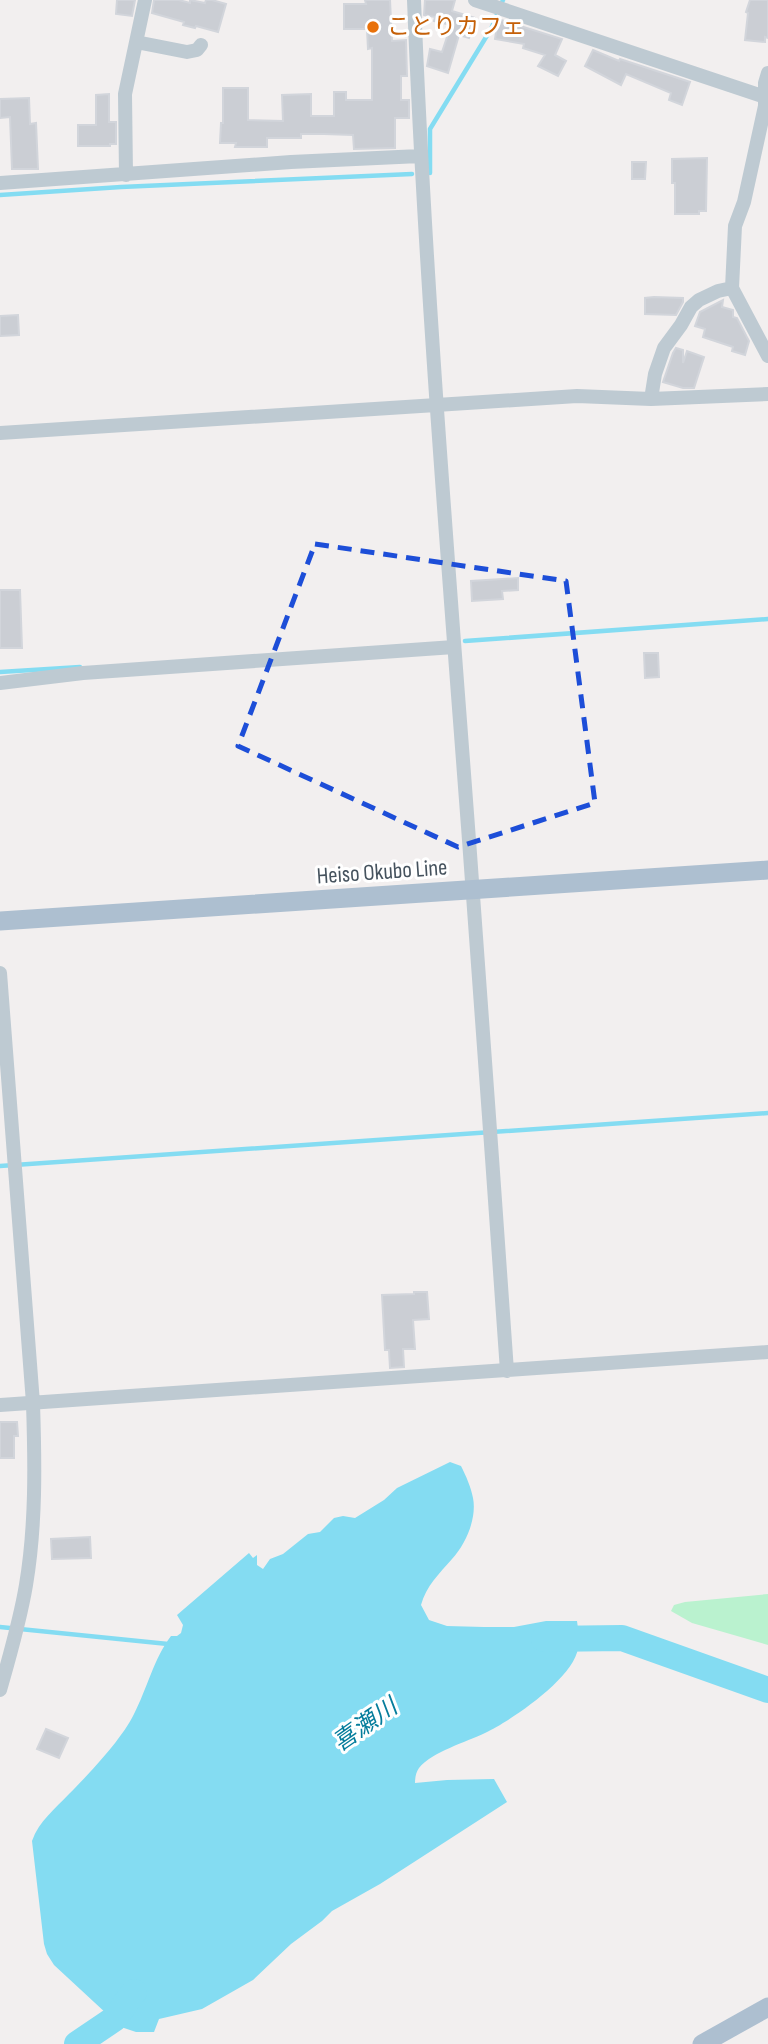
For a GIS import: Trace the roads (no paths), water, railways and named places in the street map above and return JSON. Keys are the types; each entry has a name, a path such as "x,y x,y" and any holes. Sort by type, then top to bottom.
{"main road":[{"name":"Heiso Okubo Line","path":"0,921 768,870"},
{"path":"702,2044 768,2007"}],"street":[{"path":"126,175 125,94 145,0"},
{"path":"414,0 420,156 436,404 507,1371"},
{"path":"475,0 766,98"},
{"path":"136,42 187,52 197,50 201,45"},
{"path":"768,74 765,106 744,202 735,226 732,288 768,356"},
{"path":"0,183 291,162 420,156"},
{"path":"651,399 655,374 664,348 691,307 699,300 732,288"},
{"path":"0,433 577,396 651,399 768,394"},
{"path":"0,683 83,673 454,647"},
{"path":"0,973 33,1403 35,1472 33,1529 26,1585 8,1636 0,1690"},
{"path":"0,1405 768,1352"}],"water":[{"path":"450,1462 461,1466 465,1474 472,1494 473,1514 462,1546 423,1598 421,1605 429,1620 447,1626 484,1627 577,1621 579,1645 574,1660 554,1685 497,1727 432,1757 416,1773 415,1783 494,1779 507,1802 380,1884 332,1911 291,1944 253,1980 202,2009 159,2019 154,2032 136,2032 121,2027 54,1965 47,1954 32,1841 39,1827 86,1777 129,1724 165,1645 171,1636 181,1633 183,1625 177,1615 249,1553 253,1558 257,1555 257,1565 263,1569 270,1559 283,1554 308,1534 320,1532 334,1518 355,1518 384,1500 397,1488"}],"waterway":[{"path":"430,173 430,129 491,29 503,0"},
{"path":"0,195 412,174"},
{"path":"465,641 768,619"},
{"path":"0,672 80,667"},
{"path":"0,1166 768,1113"},
{"path":"0,1627 168,1644"},
{"name":"喜瀬川","path":"544,1639 622,1638 768,1690"},
{"name":"喜瀬川","path":"77,2044 114,2019 134,1992"}],"place":[{"name":"ことりカフェ","path":"373,27"}]}
